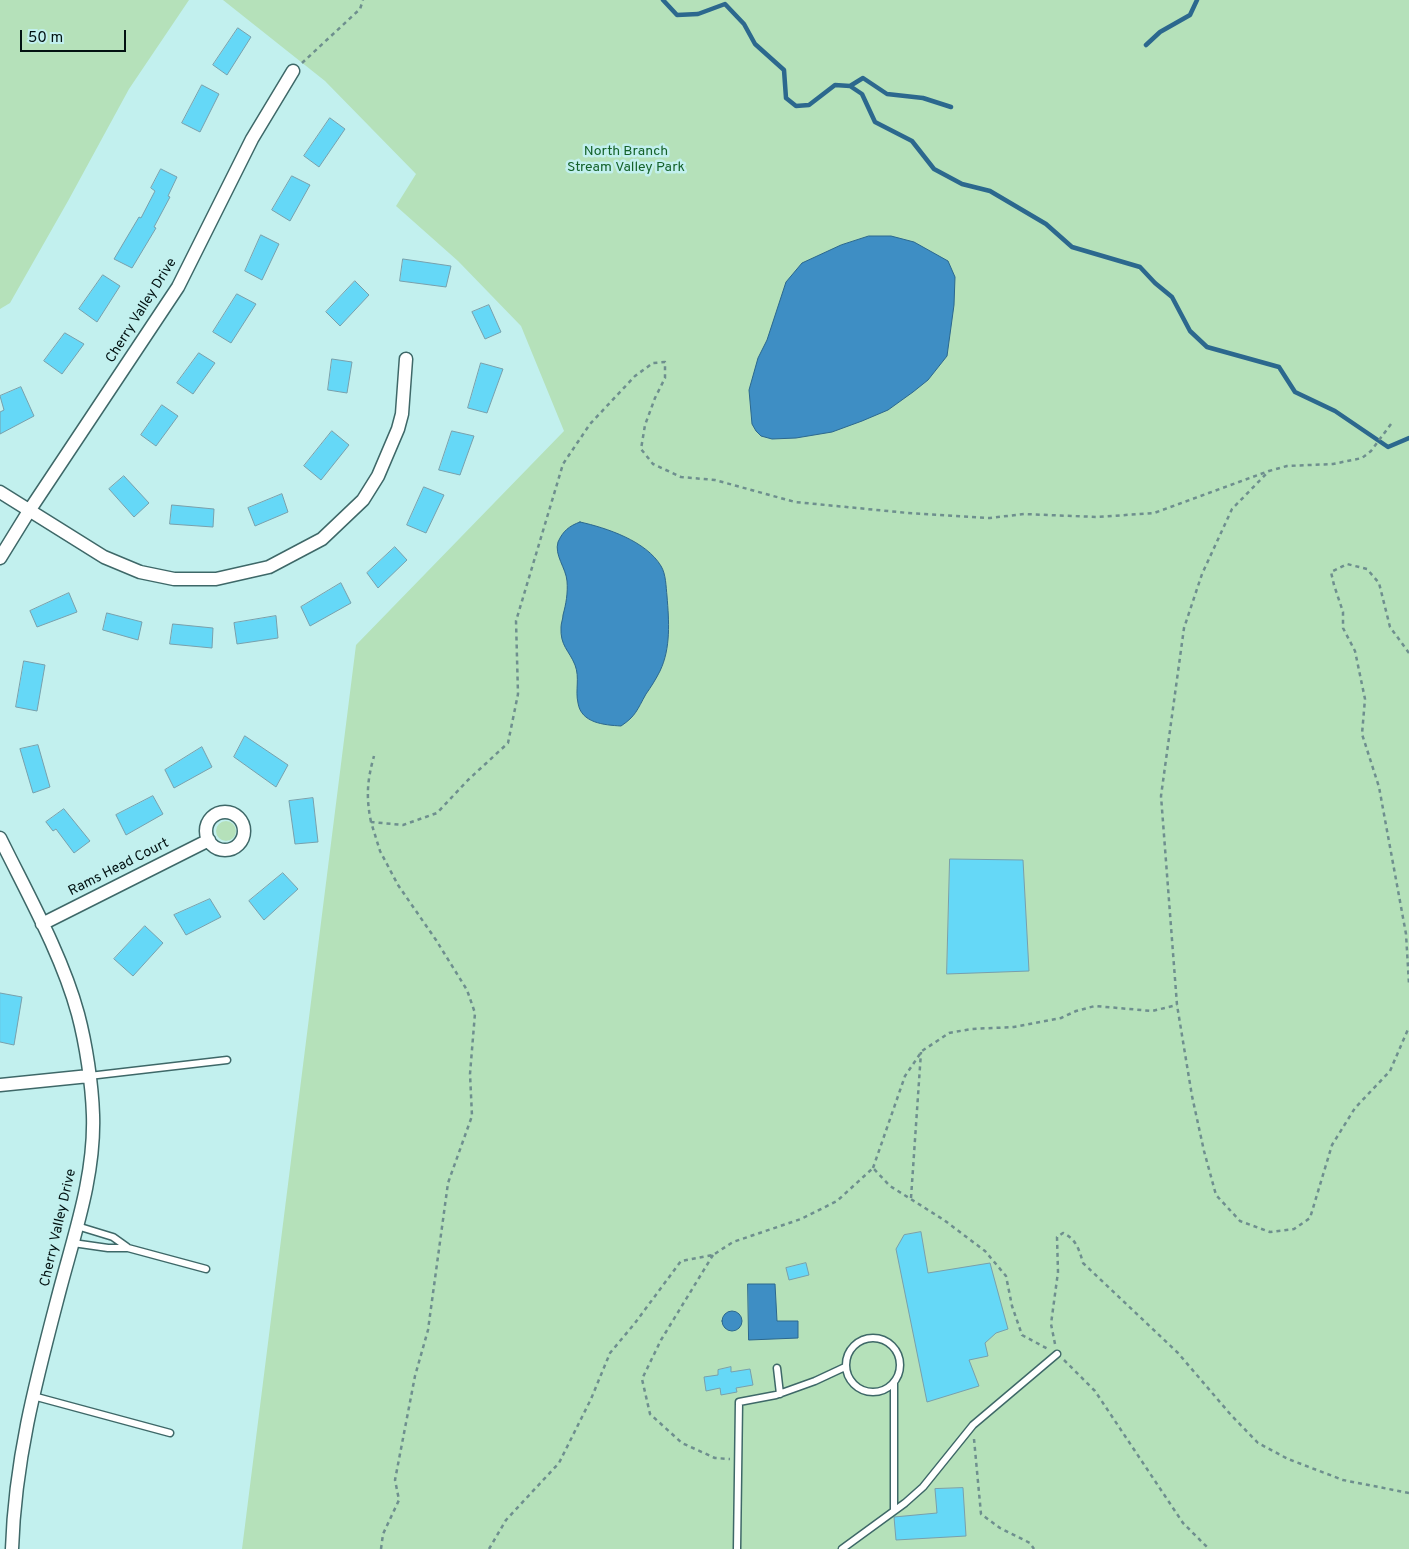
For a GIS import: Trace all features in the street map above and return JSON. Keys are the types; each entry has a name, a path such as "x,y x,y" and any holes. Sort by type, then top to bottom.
{"street":[{"name":"Cherry Valley Drive","path":"0,558 29,511 178,287 252,139 293,71"},
{"path":"0,492 104,557 140,572 174,579 216,579 269,567 322,539 363,500 378,476 398,429 402,414 406,359"},
{"name":"Cherry Valley Drive","path":"0,838 42,924 70,988 78,1016 89,1076 93,1116 86,1192 32,1396 17,1487 12,1549"},
{"name":"Rams Head Court","path":"42,924 209,840"},
{"path":"0,1085 89,1076"}],"lane":[{"path":"89,1076 227,1060"},
{"path":"77,1226 113,1237 128,1248"},
{"path":"72,1243 108,1248 128,1248 206,1269"},
{"path":"871,1338 881,1339 891,1344 897,1352 900,1363 899,1374 894,1383 885,1389 875,1392 864,1391 855,1386 848,1378 845,1367 847,1356 852,1347 860,1340 871,1338"},
{"path":"842,1549 923,1487 973,1425 1057,1354"},
{"path":"737,1549 739,1402 780,1394 816,1381 845,1367"},
{"path":"777,1368 780,1394"},
{"path":"894,1383 894,1511"},
{"path":"32,1396 170,1433"}],"path":[{"path":"293,71 360,8 363,0"},
{"path":"371,822 403,825 437,813 468,780 508,743 518,694 516,621 563,464 590,424 635,376 653,363 666,362 665,378 654,398 645,425 641,449 653,464 681,477 715,480 796,502 908,513 990,518 1024,514 1097,517 1154,512 1287,466 1333,464 1362,458 1370,452 1391,424"},
{"path":"1268,471 1232,509 1202,574 1184,628 1161,796 1177,1005 1196,1114 1216,1195 1240,1221 1270,1232 1294,1229 1310,1218 1332,1145 1355,1108 1390,1071 1409,1027"},
{"path":"1409,653 1390,627 1379,583 1367,569 1347,564 1331,572 1343,612 1343,628 1355,651 1364,699 1362,734 1379,787 1406,934 1409,984"},
{"path":"374,756 368,779 367,803 380,851 398,886 436,940 467,990 475,1014 470,1074 472,1116 448,1183 428,1330 415,1376 395,1480 399,1500 383,1534 381,1549"},
{"path":"489,1549 506,1520 558,1463 591,1399 610,1354 681,1260 713,1255 733,1242 801,1219 837,1201 873,1168 905,1076 922,1051 949,1033 971,1029 1014,1028 1061,1018 1076,1011 1095,1006 1152,1012 1177,1005"},
{"path":"910,1198 922,1051"},
{"path":"873,1168 890,1186 958,1230 985,1251 1006,1276 1012,1306 1022,1335 1057,1354 1095,1391 1183,1523 1209,1549"},
{"path":"1057,1354 1050,1324 1058,1272 1057,1237 1063,1233 1072,1237 1080,1250 1083,1263 1178,1353 1230,1416 1258,1443 1288,1459 1343,1480 1409,1493"},
{"path":"713,1255 661,1340 642,1379 650,1414 682,1443 715,1458 738,1459"},
{"path":"973,1425 981,1514 1000,1528 1030,1544 1034,1549"}],"green space":[{"path":"0,0 189,0 129,89 10,303 0,309"},
{"name":"North Branch Stream Valley Park","path":"223,0 1409,0 1409,1549 242,1549 356,645 564,431 521,326 458,261 396,206 416,174 325,81"},
{"path":"226,821 233,824 236,831 233,838 226,841 219,838 216,831 219,824"}],"water":[{"path":"869,236 891,236 914,242 948,261 955,277 954,305 947,356 928,380 888,410 832,432 796,438 772,439 761,436 752,424 749,390 758,358 767,340 786,282 802,263 841,245"},
{"path":"580,522 614,532 646,549 661,566 665,577 669,625 668,644 664,662 636,712 621,726 594,722 588,719 580,710 577,698 576,670 562,639 561,626 567,585 557,547 564,532"},
{"path":"748,1284 775,1284 777,1321 798,1321 798,1338 749,1340"},
{"path":"732,1311 739,1314 742,1321 739,1328 732,1331 725,1328 722,1321 725,1314"}],"building":[{"path":"238,28 251,37 227,75 213,65"},
{"path":"202,85 219,94 200,132 182,123"},
{"path":"330,118 345,129 319,167 304,156"},
{"path":"161,169 177,177 168,196 170,197 154,227 156,228 132,268 114,259 139,217 141,218 155,191 151,188"},
{"path":"292,176 310,185 290,221 272,210"},
{"path":"261,235 279,244 262,280 245,271"},
{"path":"403,259 451,266 446,287 400,281"},
{"path":"103,275 120,286 97,322 79,309"},
{"path":"355,281 369,295 340,326 326,312"},
{"path":"237,294 256,304 231,343 213,332"},
{"path":"489,305 501,332 485,339 472,312"},
{"path":"65,333 84,344 62,374 44,361"},
{"path":"199,353 215,363 193,394 177,383"},
{"path":"332,359 352,362 347,393 328,390"},
{"path":"481,363 503,369 487,413 468,408"},
{"path":"21,387 34,416 0,434 0,412 4,410 0,396"},
{"path":"162,405 178,416 156,446 141,435"},
{"path":"332,431 349,445 321,480 304,466"},
{"path":"452,431 474,436 460,475 439,470"},
{"path":"124,476 149,503 134,517 109,489"},
{"path":"424,487 444,495 426,533 407,525"},
{"path":"282,494 288,512 255,526 248,508"},
{"path":"172,505 214,509 213,527 170,524"},
{"path":"395,547 407,560 378,588 367,573"},
{"path":"341,583 351,603 310,626 301,607"},
{"path":"69,593 77,612 37,627 30,611"},
{"path":"107,613 142,622 138,640 103,630"},
{"path":"276,616 278,638 237,644 234,623"},
{"path":"173,624 213,628 212,648 170,644"},
{"path":"24,661 45,665 37,711 16,707"},
{"path":"245,736 288,765 276,787 234,757"},
{"path":"38,745 50,787 33,793 20,749"},
{"path":"202,747 212,767 174,788 165,770"},
{"path":"153,796 163,814 126,835 116,815"},
{"path":"313,798 318,842 295,844 289,801"},
{"path":"64,809 90,841 74,853 56,829 53,831 46,822"},
{"path":"950,859 1023,860 1029,971 947,974"},
{"path":"283,873 298,889 264,920 249,901"},
{"path":"210,899 221,917 186,935 174,915"},
{"path":"145,926 163,943 133,976 114,959"},
{"path":"0,993 22,997 14,1045 0,1042"},
{"path":"921,1232 928,1273 990,1263 1008,1329 996,1333 985,1343 988,1356 969,1360 979,1386 927,1402 896,1249 904,1235"},
{"path":"806,1263 809,1275 789,1280 786,1268"},
{"path":"731,1367 731,1372 750,1369 753,1385 736,1388 737,1392 721,1395 720,1388 706,1391 704,1377 718,1375 718,1370"},
{"path":"963,1488 966,1536 896,1540 894,1517 937,1513 935,1489"}],"waterway":[{"path":"663,0 677,15 698,14 725,4 744,24 755,44 784,70 786,98 796,106 809,105 835,85 850,86 862,94 875,122 912,141 934,169 962,184 990,191 1046,224 1072,247 1140,267 1172,297 1190,331 1207,347 1279,367 1295,392 1335,411 1388,447 1409,438"},
{"path":"1146,45 1160,32 1190,15 1197,0"},
{"path":"850,86 863,78 887,94 923,98 951,107"}]}
